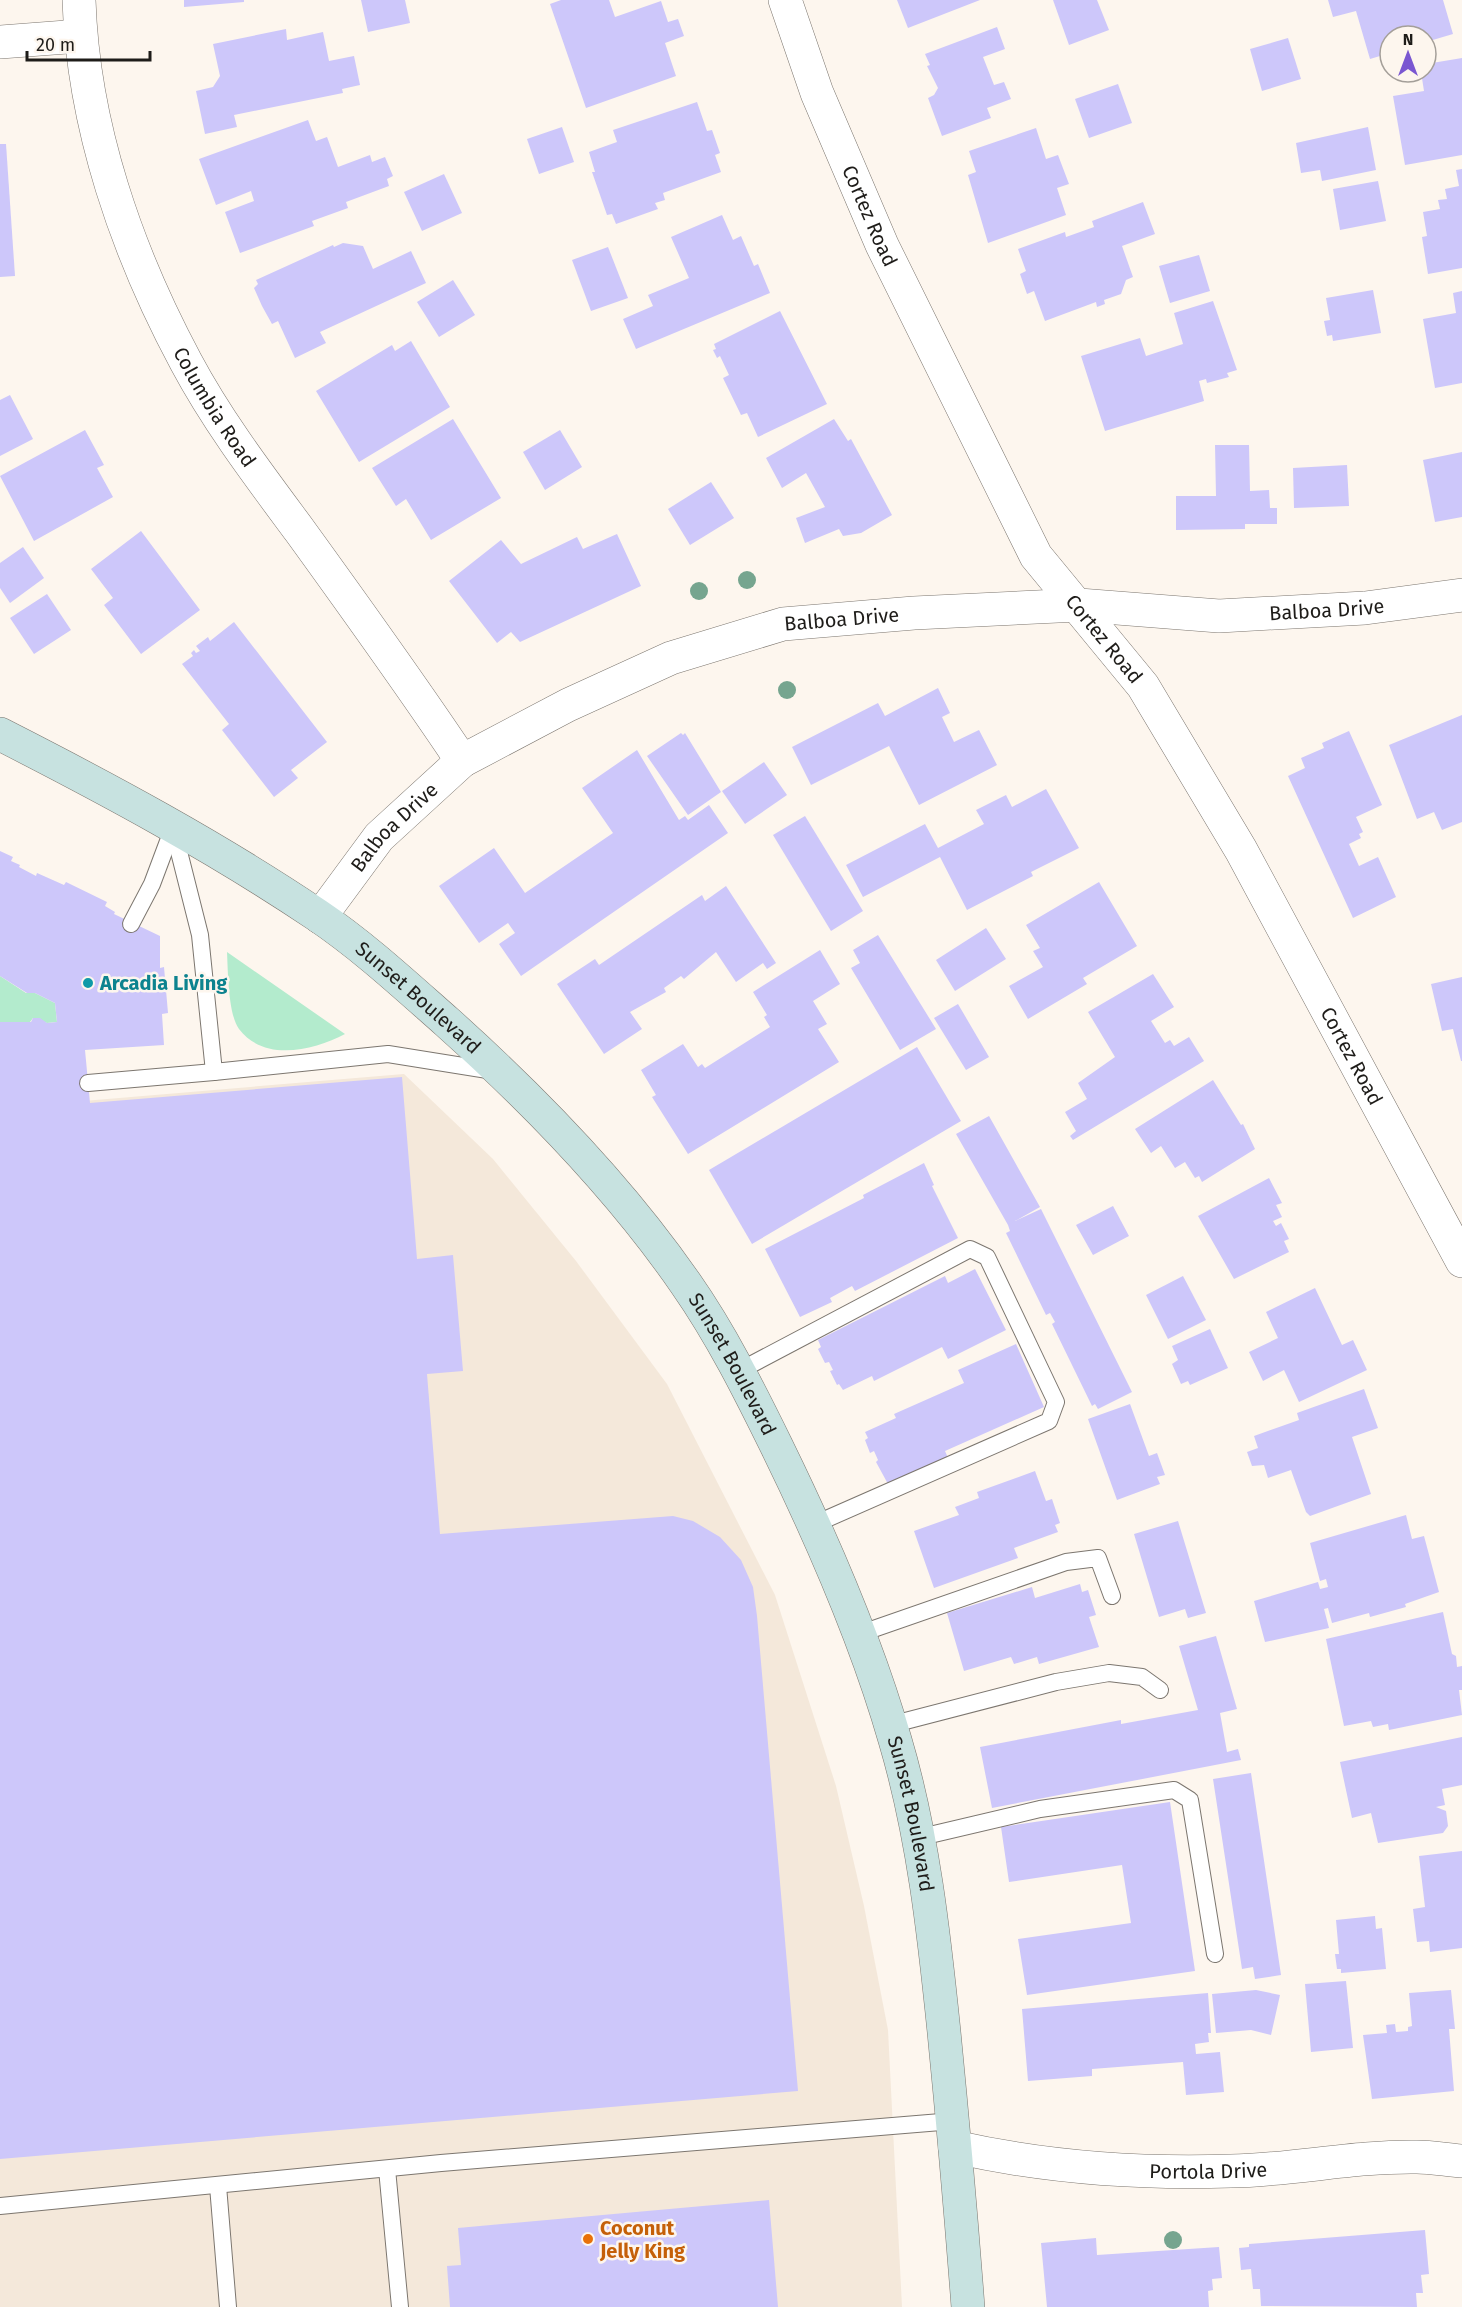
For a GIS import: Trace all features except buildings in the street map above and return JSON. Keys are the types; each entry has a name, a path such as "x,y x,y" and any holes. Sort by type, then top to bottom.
{"main road":[{"name":"Sunset Boulevard","path":"0,734 172,828 320,917 404,984 504,1073 606,1182 687,1285 737,1372 815,1524 859,1634 890,1725 917,1838 937,1969 954,2134 968,2307"}],"street":[{"name":"Columbia Road","path":"79,0 80,36 100,147 141,270 187,363 246,457 462,761"},
{"name":"Cortez Road","path":"784,0 817,93 882,245 1036,556 1079,605 1143,686 1241,850 1462,1261"},
{"path":"0,42 80,36"},
{"name":"Balboa Drive","path":"320,917 379,837 462,761 568,705 671,658 783,624 914,613 1079,605 1219,615 1365,608 1462,595"},
{"name":"Portola Drive","path":"954,2134 1020,2161 1119,2168 1232,2172 1341,2161 1418,2157 1462,2161"}],"lane":[{"path":"131,924 152,884 172,828"},
{"path":"172,828 200,935 214,1072"},
{"path":"88,1083 388,1054 504,1073"},
{"path":"737,1372 970,1249 987,1257 1056,1402 1049,1421 815,1524"},
{"path":"859,1634 1066,1562 1098,1558 1112,1596"},
{"path":"890,1725 1056,1682 1109,1672 1142,1677 1160,1690"},
{"path":"917,1838 1040,1809 1174,1790 1190,1800 1215,1954"},
{"path":"0,2206 453,2162 954,2134"},
{"path":"387,2169 400,2307"},
{"path":"218,2186 228,2307"}],"shaded area":[{"path":"404,1074 493,1159 576,1261 667,1384 775,1595 836,1786 864,1906 888,2030 902,2307 0,2307 0,1108"}],"green space":[{"path":"227,952 345,1034 319,1045 290,1050 276,1050 250,1040 235,1022 229,992"},
{"path":"0,976 26,993 35,993 55,1003 57,1022 47,1023 33,1018 30,1022 0,1022"}],"place":[{"name":"Arcadia Living","path":"88,983"},
{"name":"Coconut Jelly King","path":"588,2239"}]}
